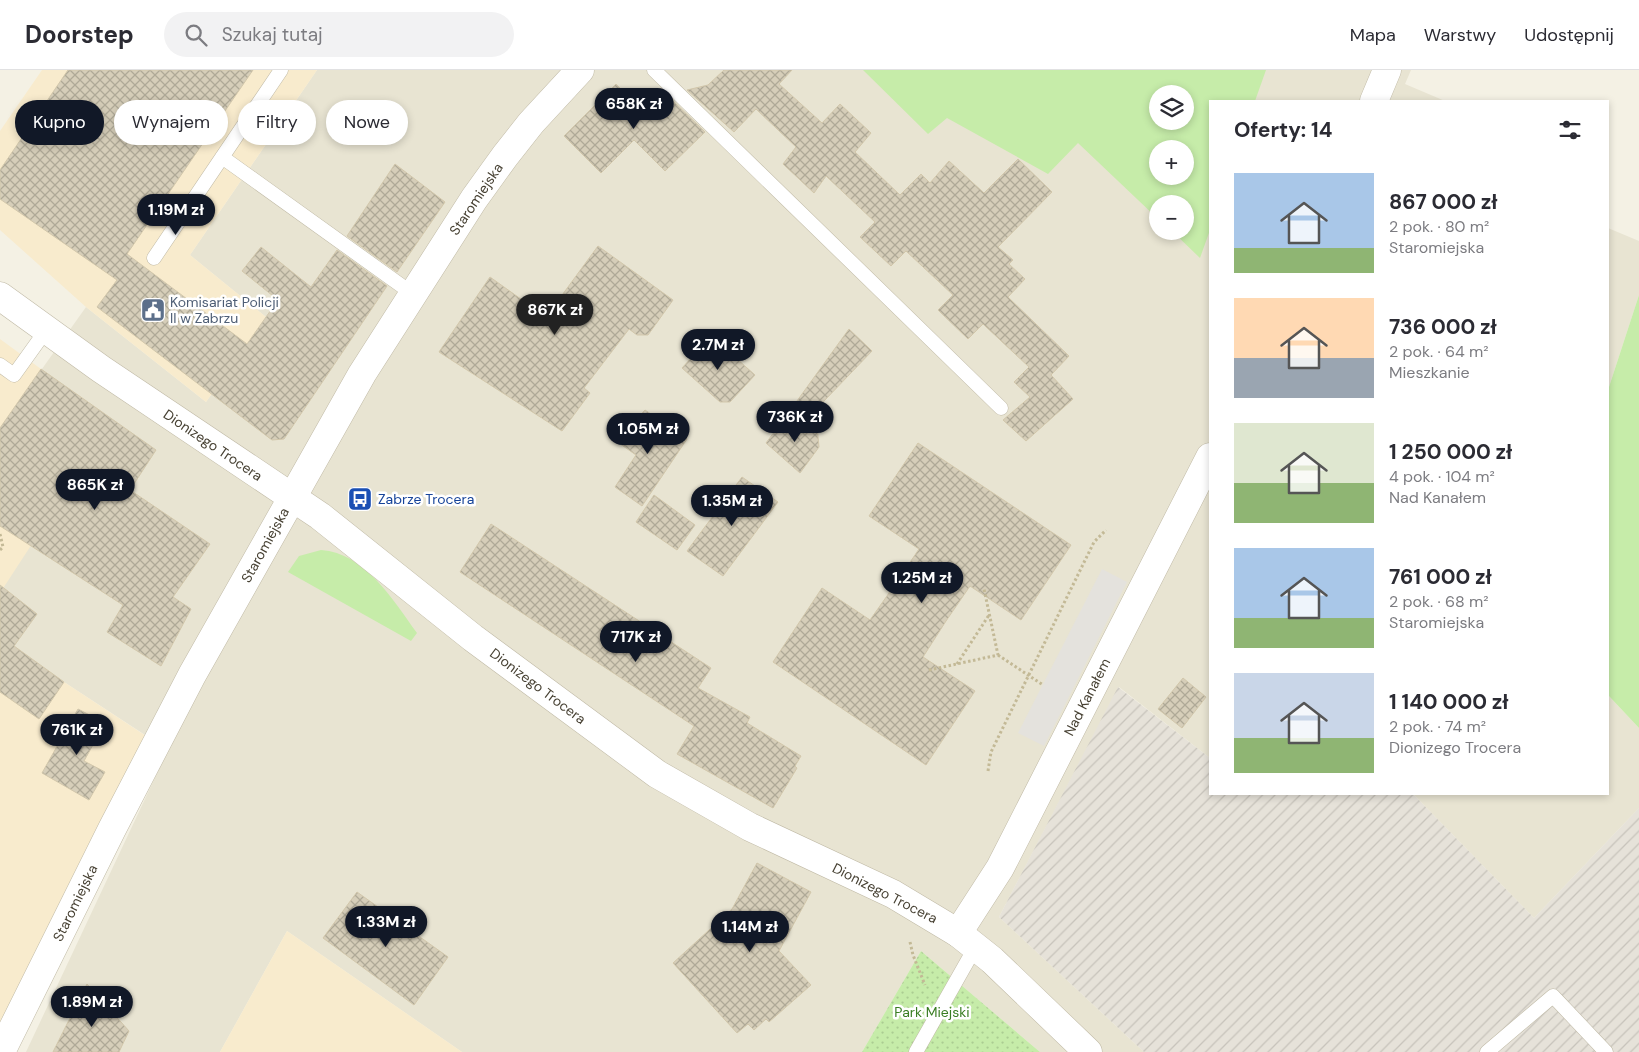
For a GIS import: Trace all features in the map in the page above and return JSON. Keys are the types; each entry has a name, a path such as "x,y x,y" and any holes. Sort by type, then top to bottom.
{"street":[{"name":"Staromiejska","path":"1,1052 112,829 192,675 362,374 505,156 531,123 580,70"},
{"path":"1374,100 1387,70"},
{"name":"Dionizego Trocera","path":"0,296 101,369 291,497 354,542 473,638 657,774 750,827 893,894 967,940 999,966 1088,1052"},
{"name":"Nad Kanałem","path":"967,940 1000,868 1209,459"}],"lane":[{"path":"154,258 281,70"},
{"path":"654,70 1001,408"},
{"path":"222,157 413,294"},
{"path":"0,365 14,375 47,329"},
{"path":"916,1052 934,1020 967,940"},
{"path":"1487,1052 1552,996 1606,1052"}],"path":[{"path":"988,771 991,752 1094,542 1106,530"},
{"path":"0,534 2,547 0,550"},
{"path":"984,589 998,655 1043,685"},
{"path":"957,664 990,614"},
{"path":"929,670 998,655"},
{"path":"910,940 913,955 926,988 934,1020"}],"shaded area":[{"path":"42,70 317,70 296,100 238,100 238,145 266,145 190,255 266,317 206,402 86,307 0,230 0,131 15,109 15,145 104,145 104,100 21,100"},
{"path":"317,70 1411,70 1405,84 1443,100 1209,100 1209,757 1119,687 999,917 1144,1052 1040,1052 921,951 862,1052 462,1052 287,931 220,1052 26,1052 168,750 64,682 0,636 0,428 86,307 206,402 266,317 190,255 266,145 316,145 316,100 296,100"},
{"path":"1609,228 1639,241 1639,295 1609,387"},
{"path":"0,339 41,369 0,428"},
{"path":"0,497 43,527 0,593"},
{"path":"1102,569 1127,582 1044,746 1018,733"},
{"path":"0,636 64,682 146,736 0,1028"},
{"path":"1118,687 1209,757 1209,795 1414,795 1534,918 1639,808 1639,1052 1144,1052 999,917"},
{"path":"1609,696 1639,728 1639,808 1534,918 1414,795 1609,795"},
{"path":"287,931 462,1052 220,1052"}],"green space":[{"path":"863,70 1266,70 1255,100 1209,100 1209,233 1200,258 1181,240 1194,240 1194,195 1149,195 1149,210 1078,143 1048,174 947,118 928,134"},
{"path":"1639,295 1639,728 1609,696 1609,387"},
{"path":"321,550 337,553 351,560 376,580 388,593 417,633 411,641 288,572 299,556"},
{"name":"Park Miejski","path":"921,951 1040,1052 862,1052"}],"building":[{"path":"68,70 253,70 228,107 228,100 114,100 114,145 202,145 127,254 247,344 278,300 242,271 261,247 311,287 337,250 387,286 284,439 272,440 97,307 117,280 0,199 0,170 17,145 104,145 104,100 48,100"},
{"path":"724,70 792,70 779,84 822,123 840,104 871,133 855,152 900,195 921,174 930,183 949,161 984,193 1018,159 1052,192 998,247 1013,260 1009,264 1025,279 1008,297 1069,356 1051,375 1073,399 1026,441 1003,420 1030,397 1014,382 1029,367 983,324 968,339 938,310 953,295 906,251 891,266 860,237 875,222 826,176 814,193 783,164 796,147 756,109 734,132 687,90 708,85"},
{"path":"616,84 634,102 667,95 705,132 665,171 634,140 601,173 564,136"},
{"path":"395,164 445,202 397,272 347,236"},
{"path":"598,246 673,300 648,335 637,335 629,329 584,388 590,393 562,431 439,352 490,277 546,317"},
{"path":"849,329 872,351 802,424 789,412"},
{"path":"711,336 755,375 730,402 720,402 682,368"},
{"path":"41,369 156,450 130,490 210,544 173,597 191,609 161,666 107,632 123,605 0,526 0,428"},
{"path":"645,410 687,439 642,506 615,487 636,455 616,441"},
{"path":"786,416 803,429 817,426 819,447 800,473 766,443"},
{"path":"918,443 1071,545 1021,620 970,586 946,621 923,657 975,691 926,765 773,662 822,588 870,620 919,549 869,516"},
{"path":"742,477 778,502 723,576 687,551"},
{"path":"654,495 695,525 677,550 636,522"},
{"path":"491,524 711,668 698,688 750,717 747,723 801,756 795,766 797,768 773,808 677,754 694,726 460,572"},
{"path":"0,585 37,614 14,646 64,682 39,719 0,692"},
{"path":"1183,678 1206,697 1182,728 1158,709"},
{"path":"78,709 105,723 84,761 105,772 89,800 42,773"},
{"path":"757,863 811,892 779,951 811,985 769,1022 766,1019 754,1030 748,1024 737,1033 673,963 732,909"},
{"path":"357,892 448,957 414,1005 323,938"},
{"path":"87,984 129,1031 119,1052 53,1052"}],"place":[{"name":"Komisariat Policji II w Zabrzu","path":"153,310"},
{"name":"Zabrze Trocera","path":"360,499"}]}
